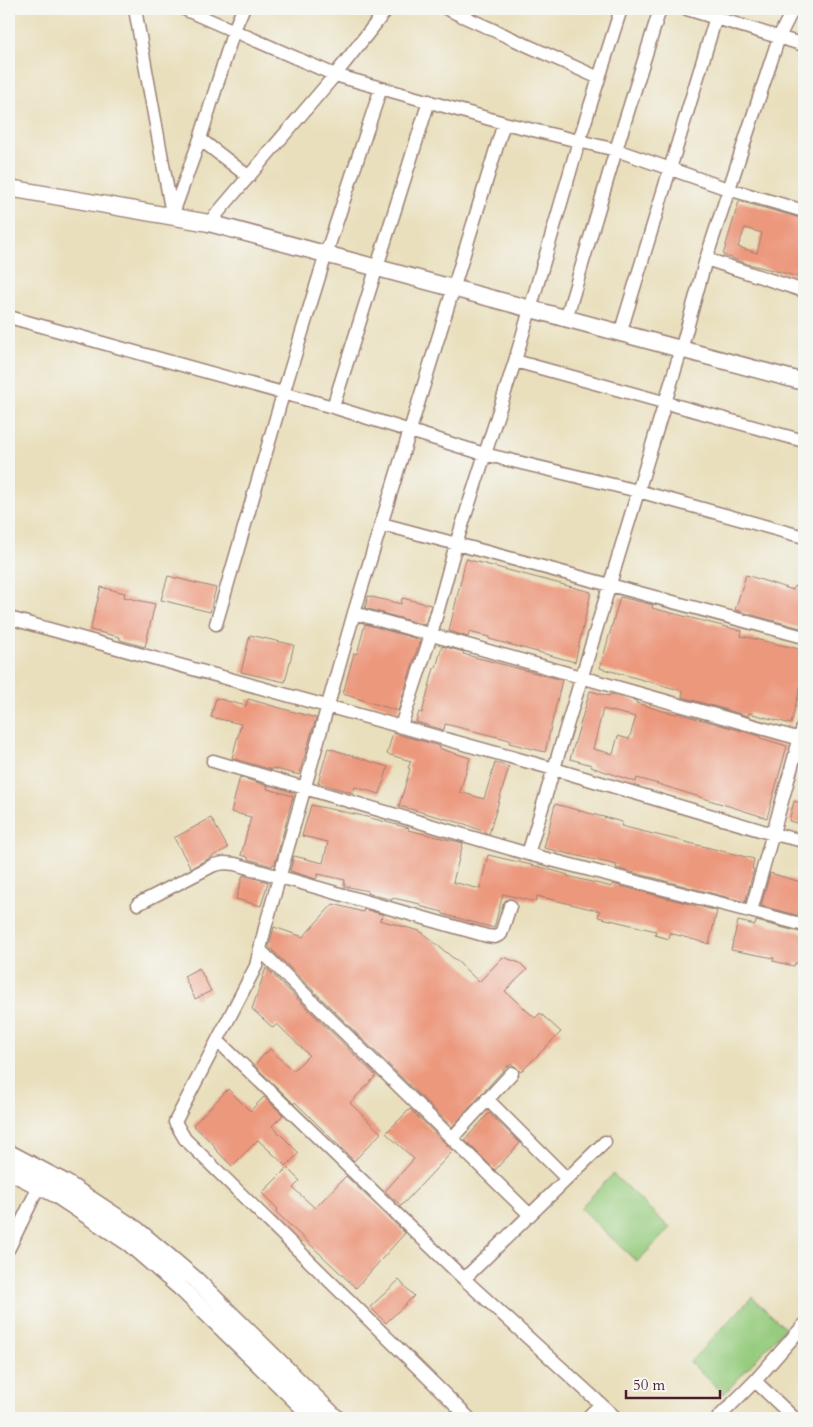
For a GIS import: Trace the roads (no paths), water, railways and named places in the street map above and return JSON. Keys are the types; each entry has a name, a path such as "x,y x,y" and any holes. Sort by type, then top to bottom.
{"street":[{"path":"135,9 172,216"},
{"path":"184,9 335,75 504,123 616,150 728,189 804,211"},
{"path":"172,216 200,139 234,30 243,9"},
{"path":"209,223 335,75 387,9"},
{"path":"447,9 599,78"},
{"path":"401,726 431,635 456,544 515,361 579,141 621,9"},
{"path":"566,319 660,9"},
{"path":"687,9 804,45"},
{"path":"528,854 681,350 706,259 779,38 793,9"},
{"path":"620,334 716,17"},
{"path":"216,624 326,254 382,88"},
{"path":"333,407 429,101"},
{"path":"469,1418 185,1140 175,1122 256,966 354,613 504,123"},
{"path":"200,139 250,177"},
{"path":"9,188 209,223 804,382"},
{"path":"706,259 804,291"},
{"path":"9,316 333,407 484,454 638,491 804,538"},
{"path":"515,361 804,441"},
{"path":"382,524 804,637"},
{"path":"354,613 802,740"},
{"path":"9,618 401,726 773,834 804,841"},
{"path":"751,911 802,740 804,723"},
{"path":"213,761 528,854 804,925"},
{"path":"138,904 214,865 224,863 235,864 280,876 487,936 500,934 510,906"},
{"path":"260,950 530,1215"},
{"path":"218,1041 464,1279 616,1418"},
{"path":"452,1138 512,1073"},
{"path":"487,1100 567,1179"},
{"path":"464,1279 605,1142"},
{"path":"9,1153 64,1182 137,1230 195,1279 336,1418"},
{"path":"9,1171 55,1194 129,1243 182,1289 314,1418"},
{"path":"9,1248 39,1186"},
{"path":"718,1418 755,1381 804,1325"},
{"path":"755,1381 794,1418"},
{"path":"587,1418 601,1404"}]}
